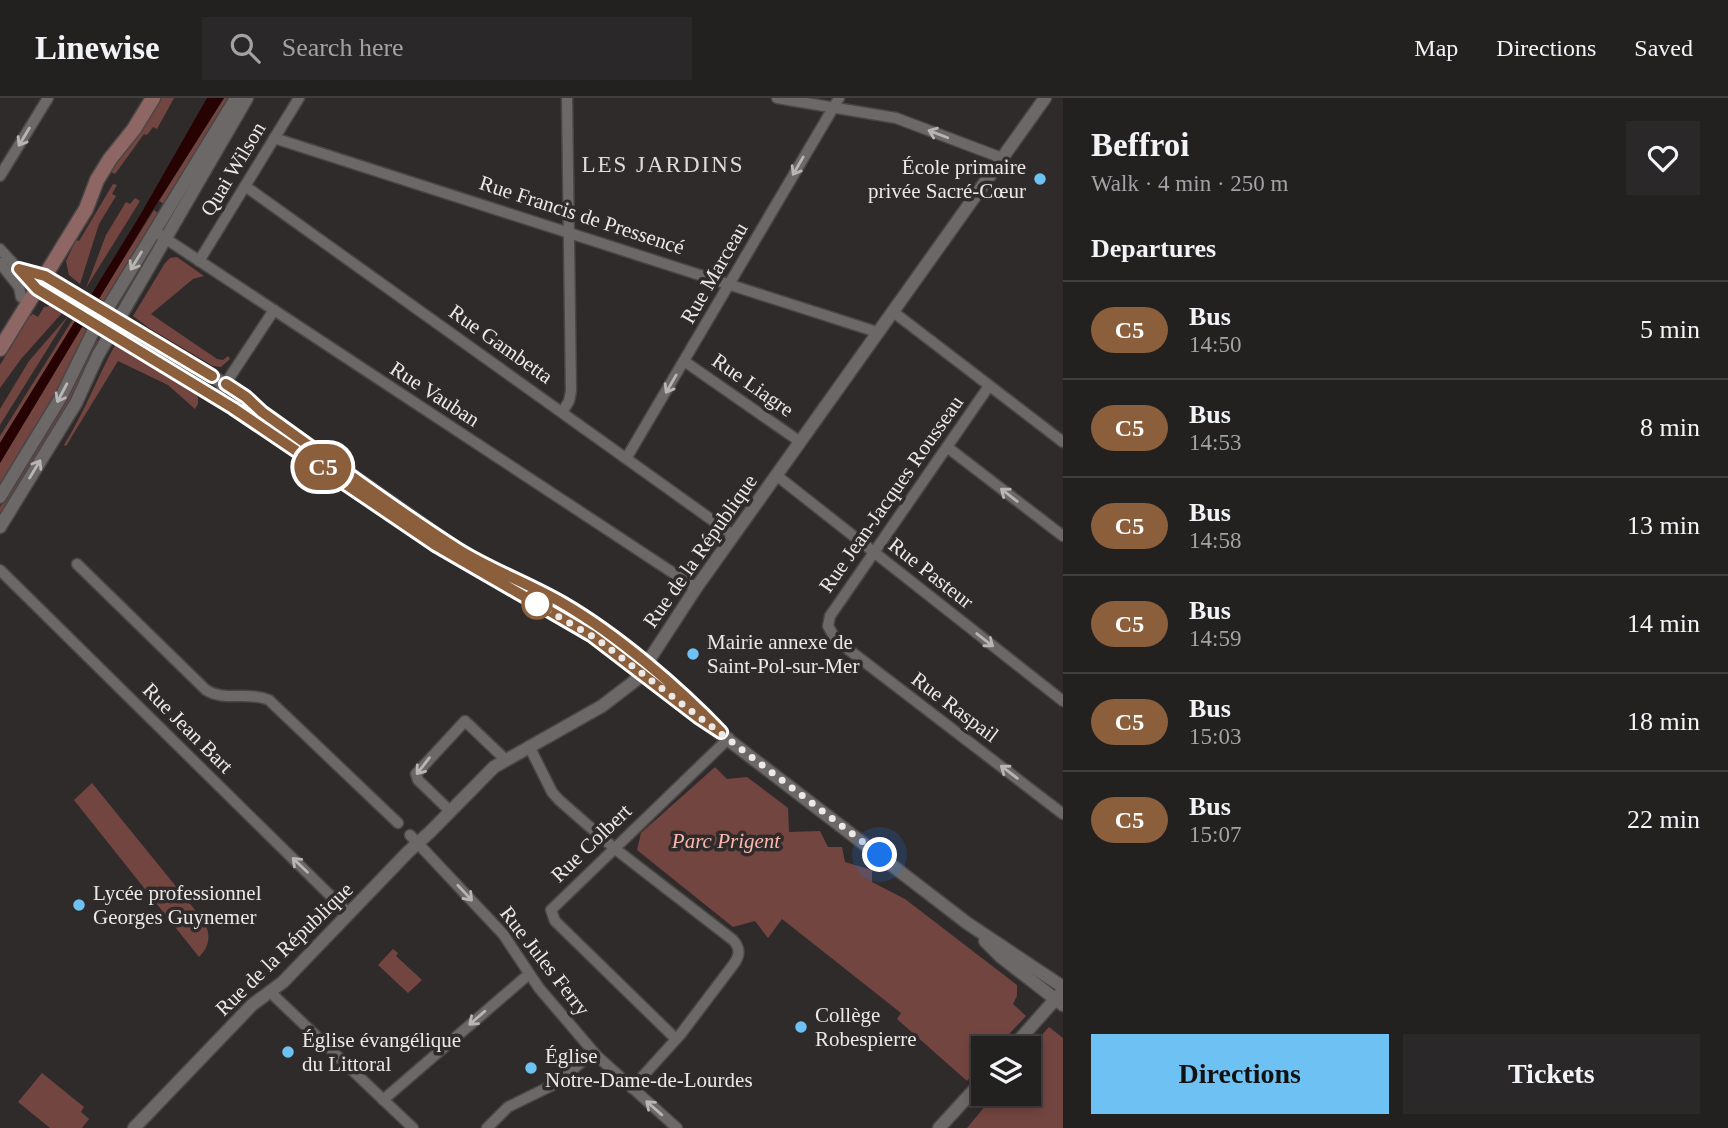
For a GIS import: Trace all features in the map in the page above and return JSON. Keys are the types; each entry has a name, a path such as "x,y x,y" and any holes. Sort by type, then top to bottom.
{"main road":[{"path":"0,349 143,98"},
{"path":"0,332 21,297 37,280 86,209 97,180 153,98"}],"street":[{"path":"0,176 48,98"},
{"path":"0,497 61,397 87,343 236,98"},
{"path":"0,527 76,403 98,355 247,98"},
{"name":"Quai Wilson","path":"200,261 299,98"},
{"path":"563,411 571,391 567,98"},
{"path":"776,98 836,103 901,120 1002,158"},
{"name":"Rue de la République","path":"134,1128 252,1005 283,982 414,839 450,811 494,767 607,703 630,685 644,669 695,588 1045,98"},
{"name":"Rue Marceau","path":"627,457 836,103"},
{"name":"Rue Francis de Pressencé","path":"274,138 877,332"},
{"name":"Rue Gambetta","path":"245,186 733,535"},
{"name":"Rue Vauban","path":"154,231 695,588"},
{"path":"0,249 19,269 37,280 56,301 216,398 324,468 427,540 591,635 644,669"},
{"path":"0,263 19,287 21,297"},
{"path":"37,280 62,286 226,384 426,528 476,560 567,606 600,628 644,669 725,735 967,923 1002,957 1061,995 1023,1036"},
{"path":"216,398 274,310"},
{"path":"892,312 1063,442"},
{"name":"Rue Liagre","path":"684,361 800,441"},
{"name":"Rue Jean-Jacques Rousseau","path":"828,626 830,615 989,386"},
{"path":"947,447 1063,536"},
{"name":"Rue Pasteur","path":"776,475 1063,702"},
{"path":"77,564 206,690 217,695 260,697 269,700 398,823"},
{"name":"Rue Jean Bart","path":"0,570 348,914"},
{"name":"Rue Raspail","path":"828,626 836,640 1063,814"},
{"path":"450,811 415,775 465,720 505,759"},
{"name":"Rue Colbert","path":"676,1039 568,934 551,914 554,905 725,735"},
{"path":"529,746 554,794 614,848 738,947 739,954 733,965 676,1039 632,1088"},
{"name":"Rue Jules Ferry","path":"414,839 503,934 529,974 593,1052 672,1126"},
{"path":"383,1100 529,974"},
{"path":"270,992 407,1126"},
{"path":"487,1128 508,1107 557,1083 593,1052"},
{"path":"939,1128 971,1093"}],"green space":[{"path":"160,98 174,98 157,129 153,127 147,135 144,134 115,174 109,171"},
{"path":"224,98 231,98 164,204 159,201"},
{"path":"113,184 117,185 112,194 116,196 99,224 80,284 69,275 66,261 76,240 79,241"},
{"path":"135,198 140,201 86,288 106,235 126,202 130,204"},
{"path":"154,210 159,214 105,302 99,298"},
{"path":"177,257 204,276 193,279 151,314 217,359 223,360 228,356 230,359 221,367 213,366 133,316 165,263 170,258"},
{"path":"50,306 62,313 21,359 0,388 0,365 29,317 33,314 38,317 44,307"},
{"path":"68,316 0,425 0,409 29,361"},
{"path":"73,319 76,321 0,443 0,436"},
{"path":"82,327 87,330 57,392 0,485 0,463"},
{"path":"95,340 100,342 75,394 0,517 0,507 67,397"},
{"path":"115,345 188,387 198,397 198,404 195,409 168,385 118,361 66,446 64,445"},
{"name":"Parc Prigent","path":"715,767 727,779 747,777 788,808 789,832 820,831 828,847 842,847 845,862 872,870 872,882 905,899 1017,985 1017,996 1013,1004 1026,1016 1007,1036 971,1036 971,1076 967,1081 897,1019 901,1013 782,919 768,938 755,921 733,927 637,850 641,833"},
{"path":"92,783 204,921 208,940 199,957 74,800"},
{"path":"393,949 398,953 396,956 422,980 408,993 378,965"},
{"path":"1049,1027 1063,1038 1063,1128 967,1128 985,1106 1041,1106 1041,1036"},
{"path":"42,1073 84,1107 81,1112 89,1119 82,1128 50,1128 18,1102"}],"shaded area":[{"path":"207,98 224,98 149,216 0,463 0,443 139,217"}],"bus line":[{"name":"C5","path":"212,376 45,276 19,269 37,289 233,408 334,474 427,540 584,630 721,732 694,704 590,621 444,540 226,384"}],"place":[{"name":"École primaire privée Sacré-Cœur","path":"1040,179"},
{"name":"Mairie annexe de Saint-Pol-sur-Mer","path":"693,654"},
{"name":"Lycée professionnel Georges Guynemer","path":"79,905"},
{"name":"Collège Robespierre","path":"801,1027"},
{"name":"Église évangélique du Littoral","path":"288,1052"},
{"name":"Église Notre-Dame-de-Lourdes","path":"531,1068"}],"district":[{"name":"LES JARDINS","path":"663,164"}],"route":[{"path":"537,604 597,639 880,855"}]}
